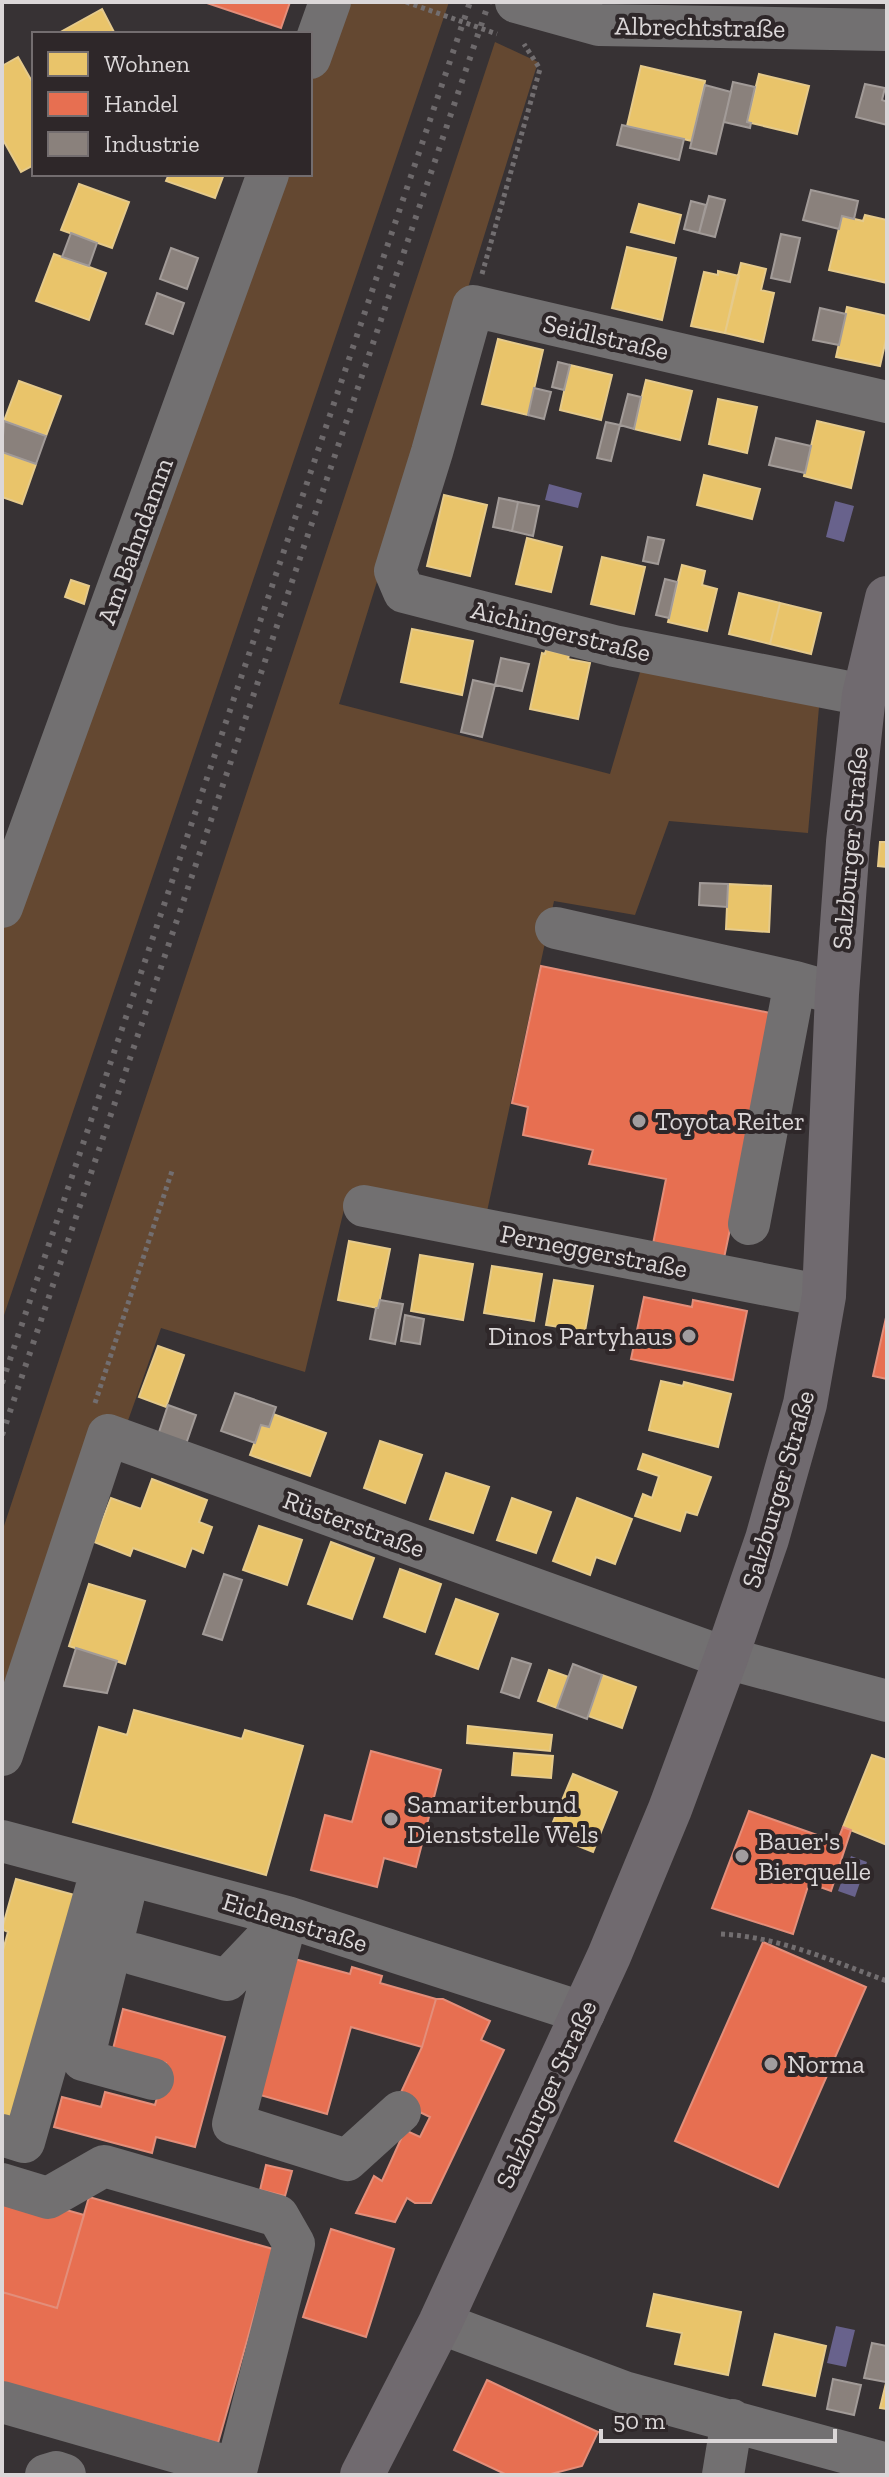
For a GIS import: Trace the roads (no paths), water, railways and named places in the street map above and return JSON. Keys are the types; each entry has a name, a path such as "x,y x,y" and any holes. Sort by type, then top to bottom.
{"main road":[{"name":"Salzburger Straße","path":"362,2475 440,2323 584,2013 670,1809 767,1539 805,1404 824,1296 837,994 848,842 864,695 887,598"},
{"name":"Salzburger Straße","path":"383,2475 440,2323"}],"street":[{"path":"312,52 330,2"},
{"name":"Albrechtstraße","path":"516,2 602,14 887,30"},
{"name":"Am Bahndamm","path":"2,907 267,176"},
{"name":"Seidlstraße","path":"432,452 473,306 887,402"},
{"name":"Aichingerstraße","path":"432,452 395,571 404,592 614,646 864,695"},
{"path":"556,928 837,994"},
{"path":"749,1224 795,982"},
{"name":"Perneggerstraße","path":"364,1206 824,1296"},
{"name":"Rüsterstraße","path":"2,1755 108,1435 726,1658 887,1701"},
{"name":"Eichenstraße","path":"2,1841 287,1917 584,2013"},
{"path":"116,1872 83,2060 153,2079"},
{"path":"2,2135 24,2142 116,1872"},
{"path":"134,1954 227,1980 287,1917"},
{"path":"287,1917 233,2124 347,2160 400,2112"},
{"path":"2,2184 48,2198 104,2166 278,2216 294,2244 236,2472 2,2402"},
{"path":"440,2323 624,2392 887,2464"},
{"path":"723,2475 732,2420"},
{"path":"46,2475 56,2472 65,2475"}],"railway":[{"path":"2,1383 470,2"},
{"path":"2,1435 489,2"}],"place":[{"name":"Toyota Reiter","path":"639,1121"},
{"name":"Dinos Partyhaus","path":"689,1336"},
{"name":"Samariterbund Dienststelle Wels","path":"391,1819"},
{"name":"Bauer's Bierquelle","path":"742,1856"},
{"name":"Norma","path":"771,2064"}]}
